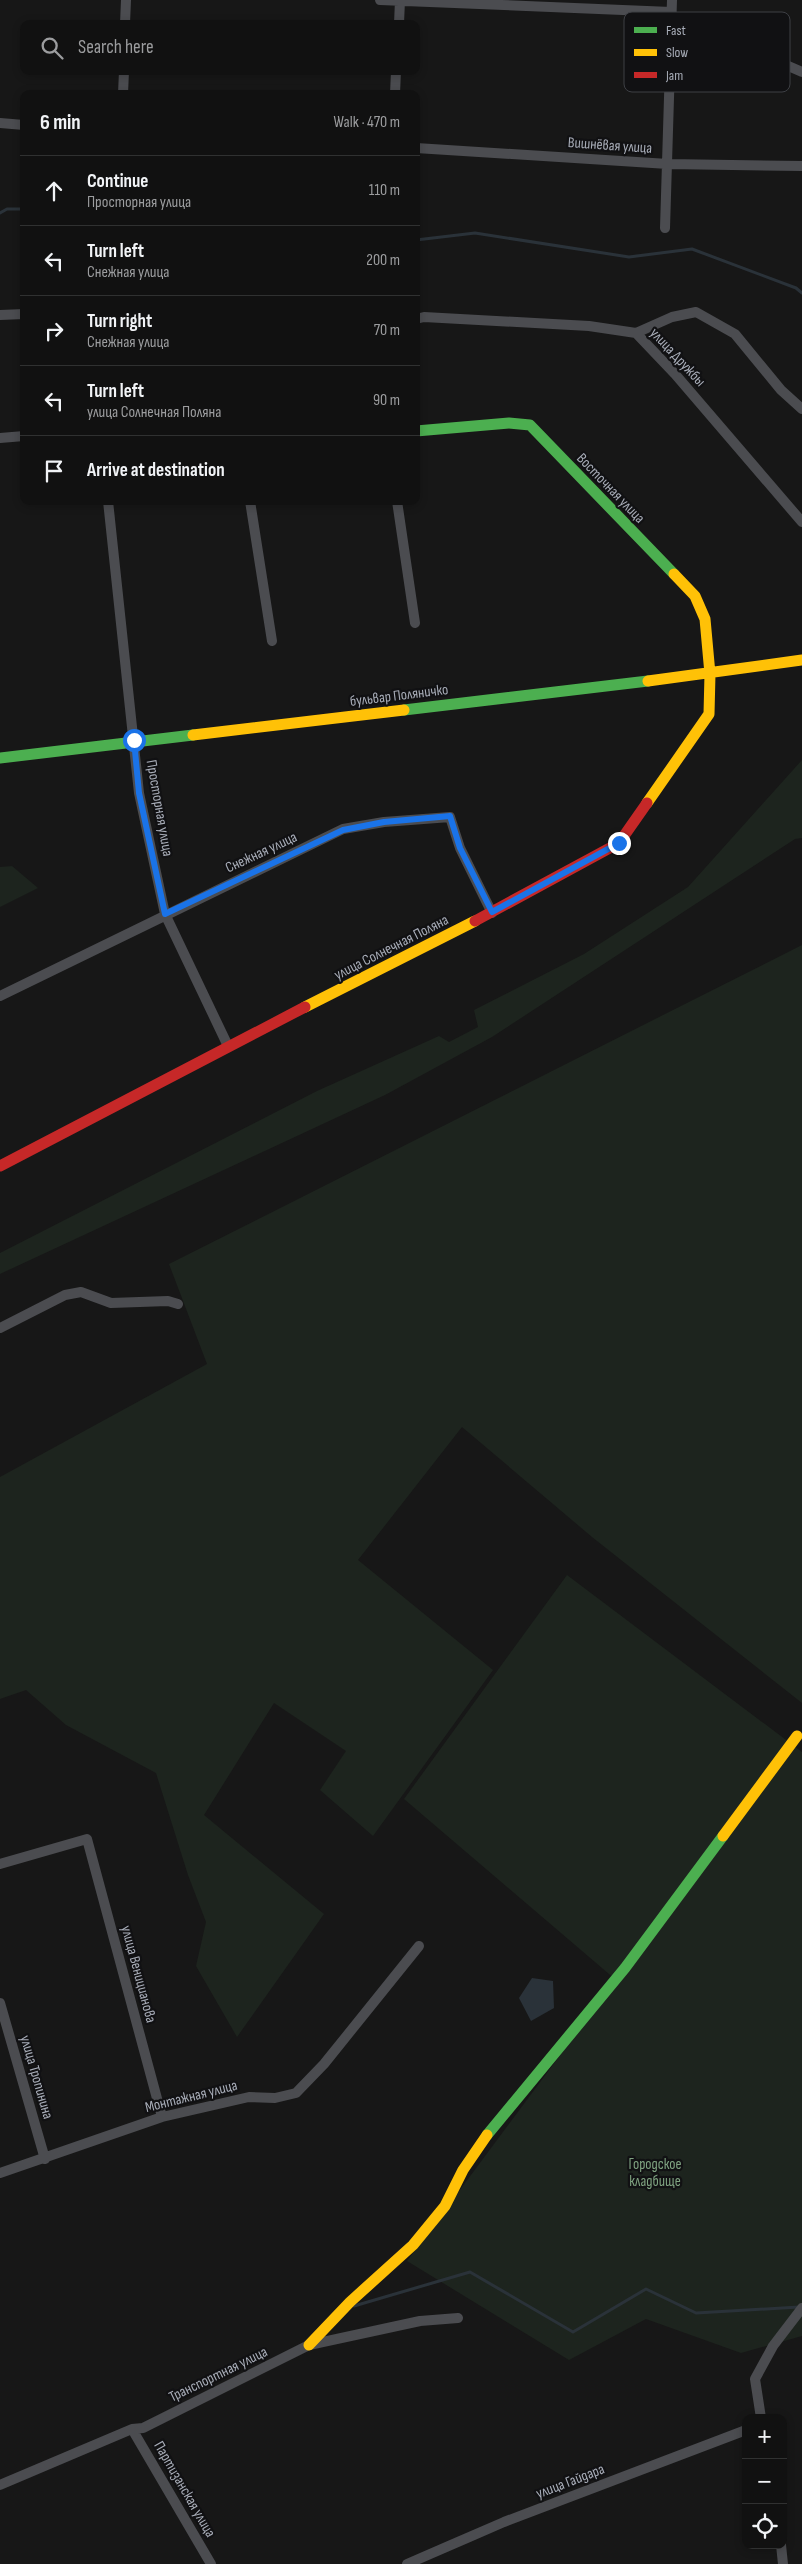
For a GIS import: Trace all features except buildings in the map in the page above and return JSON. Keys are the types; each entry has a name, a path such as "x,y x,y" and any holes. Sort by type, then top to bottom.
{"street":[{"path":"125,20 126,0"},
{"path":"380,0 671,12 672,0"},
{"path":"398,20 400,0"},
{"path":"790,67 802,72"},
{"path":"123,90 124,75"},
{"path":"396,75 396,90"},
{"path":"665,228 669,92"},
{"path":"0,123 20,125"},
{"name":"Вишнёвая улица","path":"420,148 668,164 802,166"},
{"path":"636,333 672,317 696,312 736,334 781,390 802,409"},
{"path":"0,315 20,314"},
{"name":"улица Дружбы","path":"420,318 589,326 636,333 682,382 802,522"},
{"name":"Восточная улица","path":"420,431 509,423 530,425 695,596 705,619 710,674"},
{"path":"0,438 20,436"},
{"name":"Просторная улица","path":"108,505 139,793 165,914 228,1046"},
{"path":"251,505 272,641"},
{"path":"398,505 415,623"},
{"name":"бульвар Поляничко","path":"0,758 134,740 710,674 802,660"},
{"name":"улица Солнечная Поляна","path":"0,1166 228,1046 492,912 619,843 709,714 710,674"},
{"name":"Снежная улица","path":"0,996 165,914 343,830 384,822 450,816 460,848 492,912"},
{"path":"0,1328 65,1295 81,1292 111,1303 168,1300 178,1304"},
{"path":"309,2345 350,2302 413,2245 445,2206 463,2170 498,2120 626,1968 797,1736"},
{"name":"улица Веницианова","path":"0,1864 87,1839 162,2117"},
{"name":"Монтажная улица","path":"0,2173 162,2117 249,2097 276,2098 296,2093 324,2064 419,1946"},
{"name":"улица Тропинина","path":"0,2003 45,2159"},
{"path":"760,2414 755,2379 773,2346 802,2308"},
{"name":"Транспортная улица","path":"0,2485 132,2429 143,2428 309,2345 420,2321 458,2318"},
{"name":"Партизанская улица","path":"132,2429 211,2564"},
{"name":"улица Гайдара","path":"407,2564 504,2522 742,2432"},
{"path":"781,2549 783,2564"}],"green space":[{"path":"802,760 802,838 795,839 492,1037 385,1095 0,1274 0,1253 317,1091 439,1036 449,1042 478,1027 474,1010 584,954 688,887"},
{"path":"12,866 38,888 0,907 0,867"},
{"path":"802,945 802,1703 592,1537 462,1427 358,1560 493,1670 373,1836 320,1790 346,1751 274,1703 204,1815 324,1914 237,2037 196,1966 206,1922 188,1875 156,1773 66,1725 26,1690 0,1699 0,1477 207,1364 169,1264"},
{"name":"Городское кладбище","path":"567,1575 802,1752 802,2336 741,2353 646,2319 569,2360 407,2261 616,1980 404,1799"}],"shaded area":[{"path":"532,1978 553,1981 554,2008 531,2021 519,1998"}],"waterway":[{"path":"0,213 7,209 20,209"},
{"path":"420,240 475,233 629,257 692,249 796,288 802,293"},
{"path":"354,2306 470,2272 573,2332 646,2289 696,2313 799,2307"}],"traffic: fast":[{"path":"420,431 509,423 530,425 674,574"},
{"path":"404,710 648,681"},
{"path":"0,758 193,735"},
{"path":"487,2135 625,1968 723,1836"}],"traffic: slow":[{"path":"647,803 709,714 710,674 705,619 695,596 674,574"},
{"path":"648,681 802,660"},
{"path":"193,735 404,710"},
{"path":"305,1007 475,921"},
{"path":"723,1836 797,1736"},
{"path":"309,2345 350,2302 413,2245 445,2206 463,2170 487,2135"}],"traffic: jam":[{"path":"475,921 619,843 647,803"},
{"path":"0,1166 305,1007"}],"route":[{"path":"134,740 139,793 165,914 343,830 384,822 450,816 460,848 492,912 619,843"}]}
